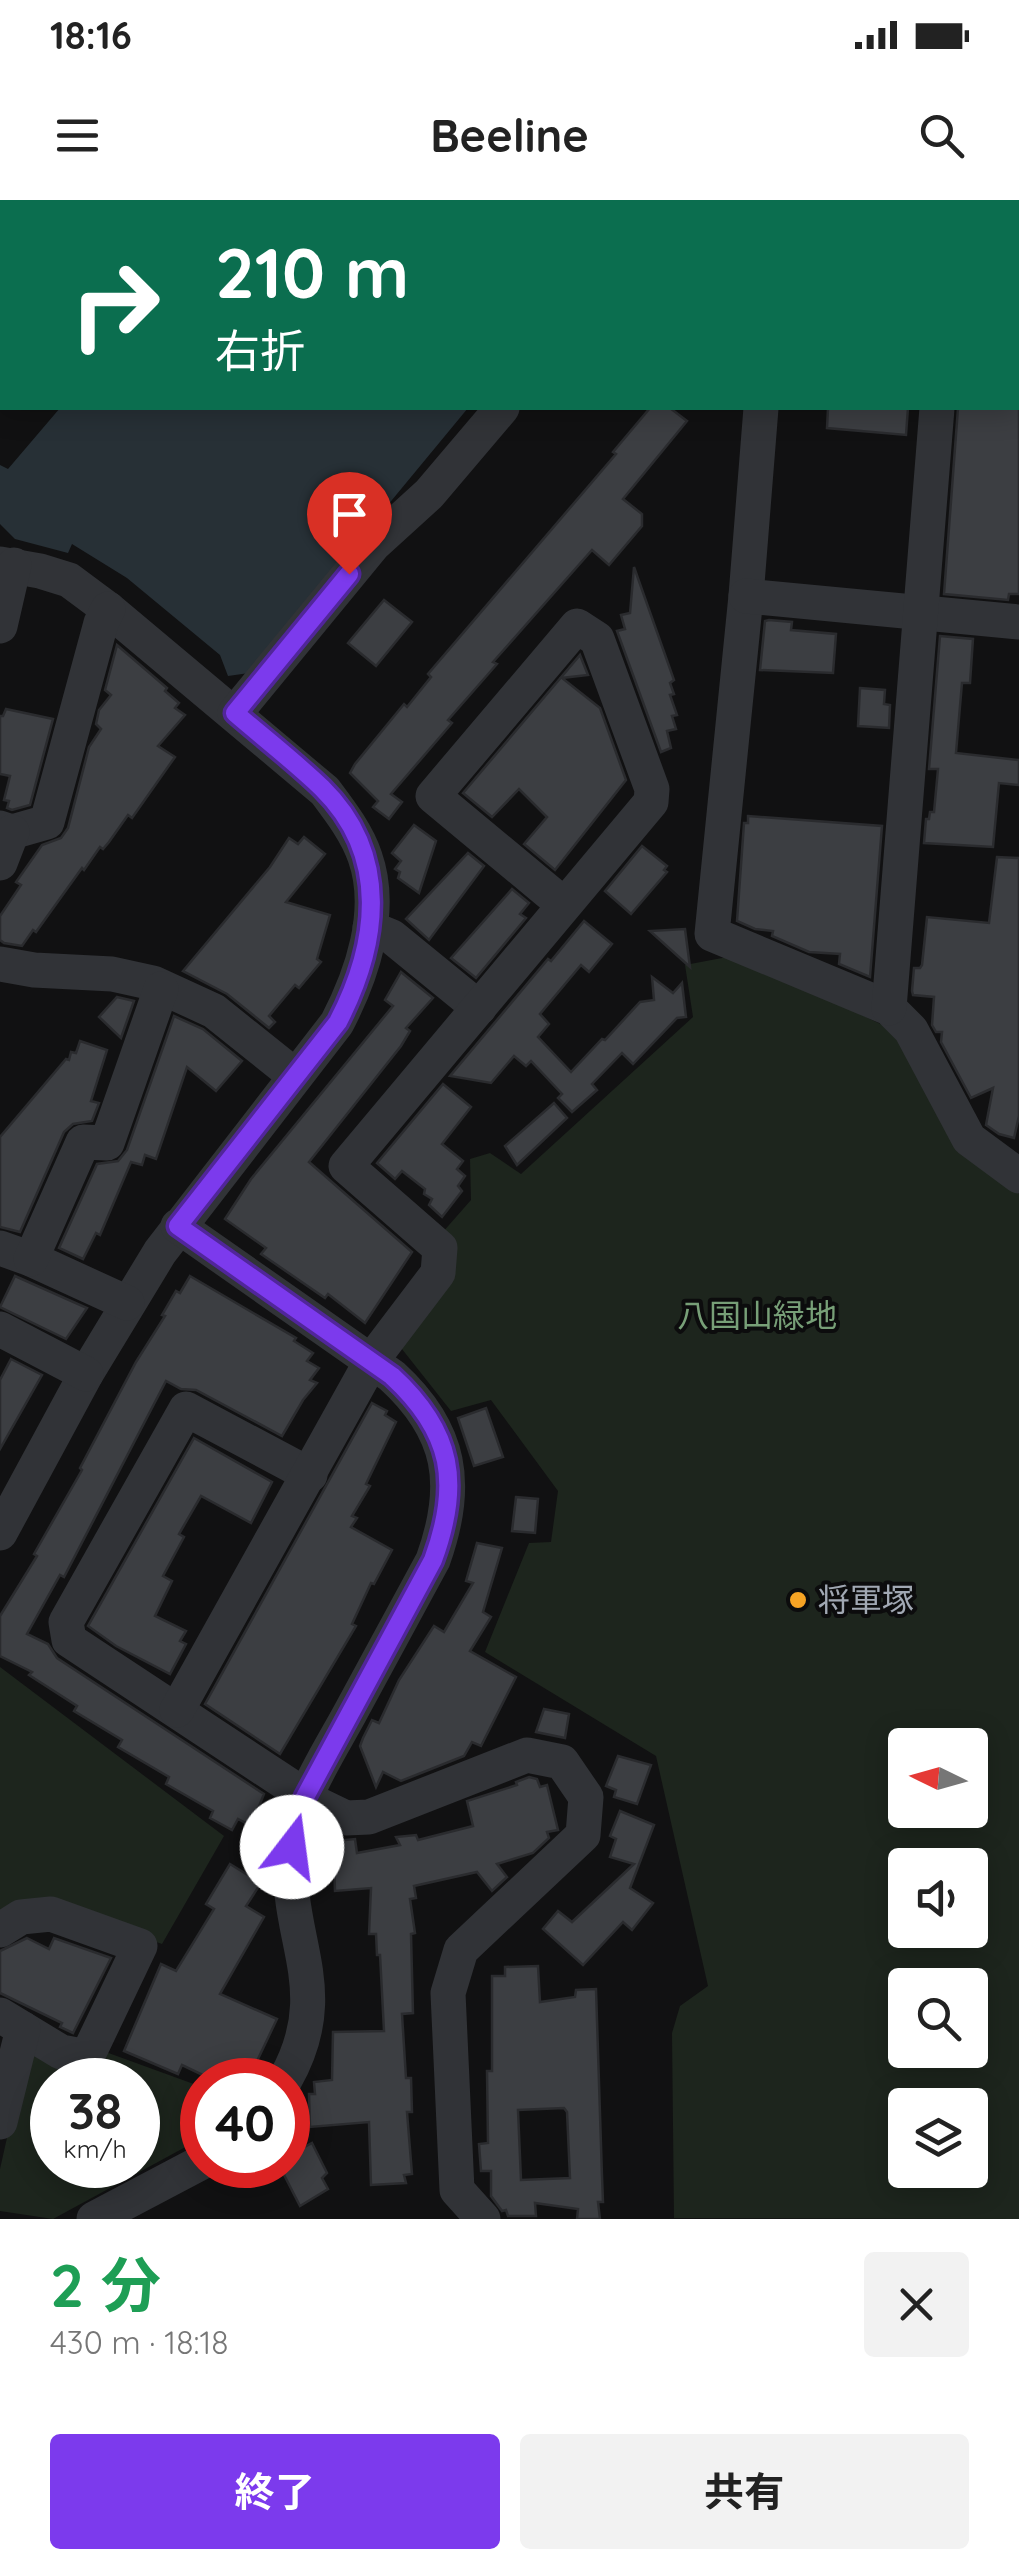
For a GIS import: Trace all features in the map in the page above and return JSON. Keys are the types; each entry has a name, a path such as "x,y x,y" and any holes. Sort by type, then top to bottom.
{"street":[{"path":"235,713 374,544 430,494 500,410"},
{"path":"761,410 712,934 889,1008 911,1030 969,1139 1019,1176"},
{"path":"889,1008 937,410"},
{"path":"0,626 7,564 69,580 108,608 324,790 366,858 370,928 356,988 338,1022 178,1226 126,1303 0,1533"},
{"path":"746,596 1019,622"},
{"path":"4,841 47,822 108,608"},
{"path":"178,1710 372,1360 438,1273 440,1248 346,1166 651,802 652,789 597,639 576,626 433,796 563,904"},
{"path":"370,928 392,937 479,1008"},
{"path":"0,964 112,974 152,983 214,1011 294,1076"},
{"path":"126,1303 16,1254 83,1142 106,1143 161,989"},
{"path":"178,1226 372,1360 416,1398 438,1430 448,1468 449,1502 433,1560 305,1797 292,1847 292,1882 309,1985 308,2024 297,2058"},
{"path":"0,1329 86,1374"},
{"path":"310,1475 186,1409 66,1622 69,1640 305,1797 346,1818 369,1816 527,1755 562,1762 586,1796 583,1835 461,1950 448,1993 457,2190 483,2219"},
{"path":"0,1930 21,1917 51,1914 140,1946 87,2057 61,2052 11,2022 0,2122"},
{"path":"94,2219 180,2174"}],"green space":[{"name":"八国山緑地","path":"738,955 901,1034 959,1147 1019,1194 1019,2219 674,2218 672,2033 680,2006 708,1986 656,1756 485,1652 529,1543 551,1542 558,1491 491,1400 451,1411 398,1344 442,1233 471,1200 470,1159 490,1153 521,1174 693,1017 685,965"},
{"path":"0,1667 224,1836 162,1944 53,1906 0,1920"},
{"path":"28,2044 103,2051 122,2058 30,2058 30,2188 110,2188 53,2219 0,2211 0,2169"},
{"path":"160,2072 180,2079 180,2150 160,2161"}],"shaded area":[{"path":"58,410 466,410 249,673 228,676 220,655 127,578 72,544 68,553 15,539 0,524 0,465 8,469"}],"building":[{"path":"648,410 673,410 687,421 623,499 642,514 642,526 609,565 592,550 493,662 497,664 448,720 452,723 391,794 402,802 389,819 373,807 378,801 350,773 355,764 404,704 407,707 431,677 428,674 616,454 613,452"},
{"path":"828,410 908,410 906,435 827,428"},
{"path":"958,410 1019,410 1019,594 1009,594 1008,600 944,594"},
{"path":"634,567 674,680 670,683 674,694 670,695 677,715 672,716 676,729 667,731 671,748 661,752 617,631 625,629 621,615 630,613"},
{"path":"384,600 412,622 376,666 348,643"},
{"path":"765,621 792,622 791,630 836,634 833,673 760,670"},
{"path":"940,636 973,639 970,683 962,683 956,753 1019,760 1019,785 999,783 993,847 924,843 926,819 934,812 938,769 929,769"},
{"path":"117,645 179,703 175,708 185,715 158,746 175,757 132,818 128,815 103,849 100,847 82,868 36,932 33,930 22,946 4,943 0,940 0,916 21,885 16,882 42,845 61,838 68,828 89,747 101,729 96,724 99,710 111,695 105,690"},
{"path":"580,655 588,675 562,678 600,708 626,780 555,870 524,844 547,817 519,789 492,817 463,793"},
{"path":"860,688 885,690 884,704 890,705 889,728 858,726"},
{"path":"6,709 53,719 30,805 12,810 7,808 9,801 4,800 10,776 0,774 0,716"},
{"path":"748,816 882,826 870,977 839,964 840,954 809,952 772,936 773,931 737,921 744,823 748,823"},
{"path":"414,825 436,841 419,893 398,878 400,872 395,869 401,861 392,853"},
{"path":"304,837 325,854 286,902 330,915 317,959 321,962 269,1016 275,1022 269,1028 227,994 183,971 270,867 289,838 298,844"},
{"path":"642,846 667,866 667,872 631,914 605,891"},
{"path":"468,853 484,866 429,940 406,919"},
{"path":"997,857 1019,858 1019,1116 1014,1138 986,1125 993,1088 971,1098 941,1042 942,1032 936,1032 932,1025 934,997 913,995 912,991 914,968 922,965 927,917 989,923"},
{"path":"512,889 529,903 520,914 526,918 476,978 451,958"},
{"path":"584,921 612,944 589,972 581,965 540,1014 549,1024 538,1037 571,1072 640,1002 654,1000 652,977 673,993 682,983 686,1017 677,1018 633,1064 622,1053 592,1084 597,1090 572,1112 558,1098 562,1094 531,1061 526,1066 514,1056 491,1083 450,1076 548,959 551,961"},
{"path":"685,929 690,967 650,931"},
{"path":"401,972 433,998 406,1028 410,1031 401,1046 309,1162 412,1252 365,1323 328,1294 325,1298 261,1254 266,1248 225,1219 251,1179 393,1006 385,1000"},
{"path":"117,997 134,1001 121,1038 99,1017"},
{"path":"174,1016 203,1029 242,1061 216,1091 187,1067 156,1159 145,1155 142,1165 131,1162 100,1235 96,1233 83,1259 59,1248 97,1164 118,1161 127,1150"},
{"path":"80,1041 107,1050 91,1101 99,1103 92,1121 73,1124 64,1132 20,1232 0,1227 0,1137 69,1060 71,1052 76,1053"},
{"path":"443,1084 471,1107 442,1144 463,1161 457,1169 465,1176 458,1186 462,1191 442,1217 429,1205 432,1199 424,1194 425,1189 402,1171 395,1179 377,1163"},
{"path":"554,1103 567,1118 517,1165 505,1146"},
{"path":"15,1276 87,1308 66,1339 0,1307"},
{"path":"190,1276 296,1338 294,1341 313,1353 307,1361 319,1368 310,1380 317,1383 282,1436 196,1390 181,1389 166,1381 64,1577 60,1575 27,1634 48,1644 57,1658 264,1794 251,1826 238,1819 232,1830 210,1818 213,1811 166,1784 169,1777 118,1747 122,1740 74,1711 77,1706 29,1675 32,1672 0,1656 0,1616 37,1556 34,1554 136,1362 165,1316 162,1315"},
{"path":"11,1359 42,1375 0,1449 0,1380"},
{"path":"372,1403 387,1411 385,1415 396,1422 366,1484 370,1486 352,1516 357,1518 351,1527 392,1550 374,1584 371,1583 352,1624 356,1626 280,1754 205,1704"},
{"path":"486,1408 503,1457 474,1466 458,1418"},
{"path":"194,1438 272,1482 251,1523 201,1496 179,1534 184,1537 163,1576 172,1581 155,1616 186,1631 180,1641 186,1644 170,1674 116,1646 88,1626"},
{"path":"516,1497 538,1499 535,1533 512,1531"},
{"path":"477,1543 502,1548 483,1612 491,1617 470,1651 516,1677 481,1746 472,1742 464,1756 401,1781 383,1772 376,1787 360,1746 363,1738 372,1720 379,1723 399,1680 434,1626 444,1632 473,1583 466,1581"},
{"path":"544,1709 569,1714 565,1738 536,1732"},
{"path":"618,1756 651,1765 637,1804 614,1797 616,1790 606,1786"},
{"path":"529,1777 537,1779 540,1787 547,1785 558,1830 547,1832 549,1838 533,1853 497,1864 507,1877 492,1891 477,1872 414,1886 416,1898 410,1899 415,1933 411,1934 413,2013 402,2014 406,2078 411,2078 412,2112 407,2112 412,2174 404,2175 406,2183 371,2185 369,2122 310,2127 314,2082 332,2080 333,2032 384,2031 380,1955 376,1934 369,1934 371,1888 335,1891 334,1862 324,1862 325,1842 355,1839 357,1853 400,1845 396,1837 416,1835 418,1840 473,1826 467,1801 517,1785 516,1782"},
{"path":"620,1811 654,1825 630,1888 653,1903 632,1930 623,1922 583,1965 543,1929 558,1911 572,1922 634,1864 610,1857 616,1839 610,1836"},
{"path":"230,1864 261,1883 246,1906 264,1917 220,1994 277,2019 258,2058 180,2058 178,2074 160,2066 160,2058 140,2058 124,2051 161,1964 176,1971 214,1909 206,1904"},
{"path":"27,1938 49,1949 54,1938 111,1958 73,2033 60,2027 62,2023 0,1993 0,1951"},
{"path":"538,1966 540,2002 575,1997 576,1990 596,1989 603,2202 598,2202 600,2219 577,2219 578,2209 535,2203 536,2216 508,2216 491,2196 491,2171 481,2171 479,2144 488,2143 492,1976 505,1976 505,1967","holes":["564,2108 570,2178 521,2180 518,2110"]},
{"path":"310,2144 327,2173 322,2178 328,2189 300,2206 291,2188 310,2188"}],"place":[{"name":"将軍塚","path":"798,1600"}],"route":[{"path":"292,1847 305,1797 433,1560 449,1502 448,1468 438,1430 416,1398 392,1376 178,1226 338,1022 356,988 367,952 370,922 366,858 346,820 324,790 235,713 349,574"}]}
